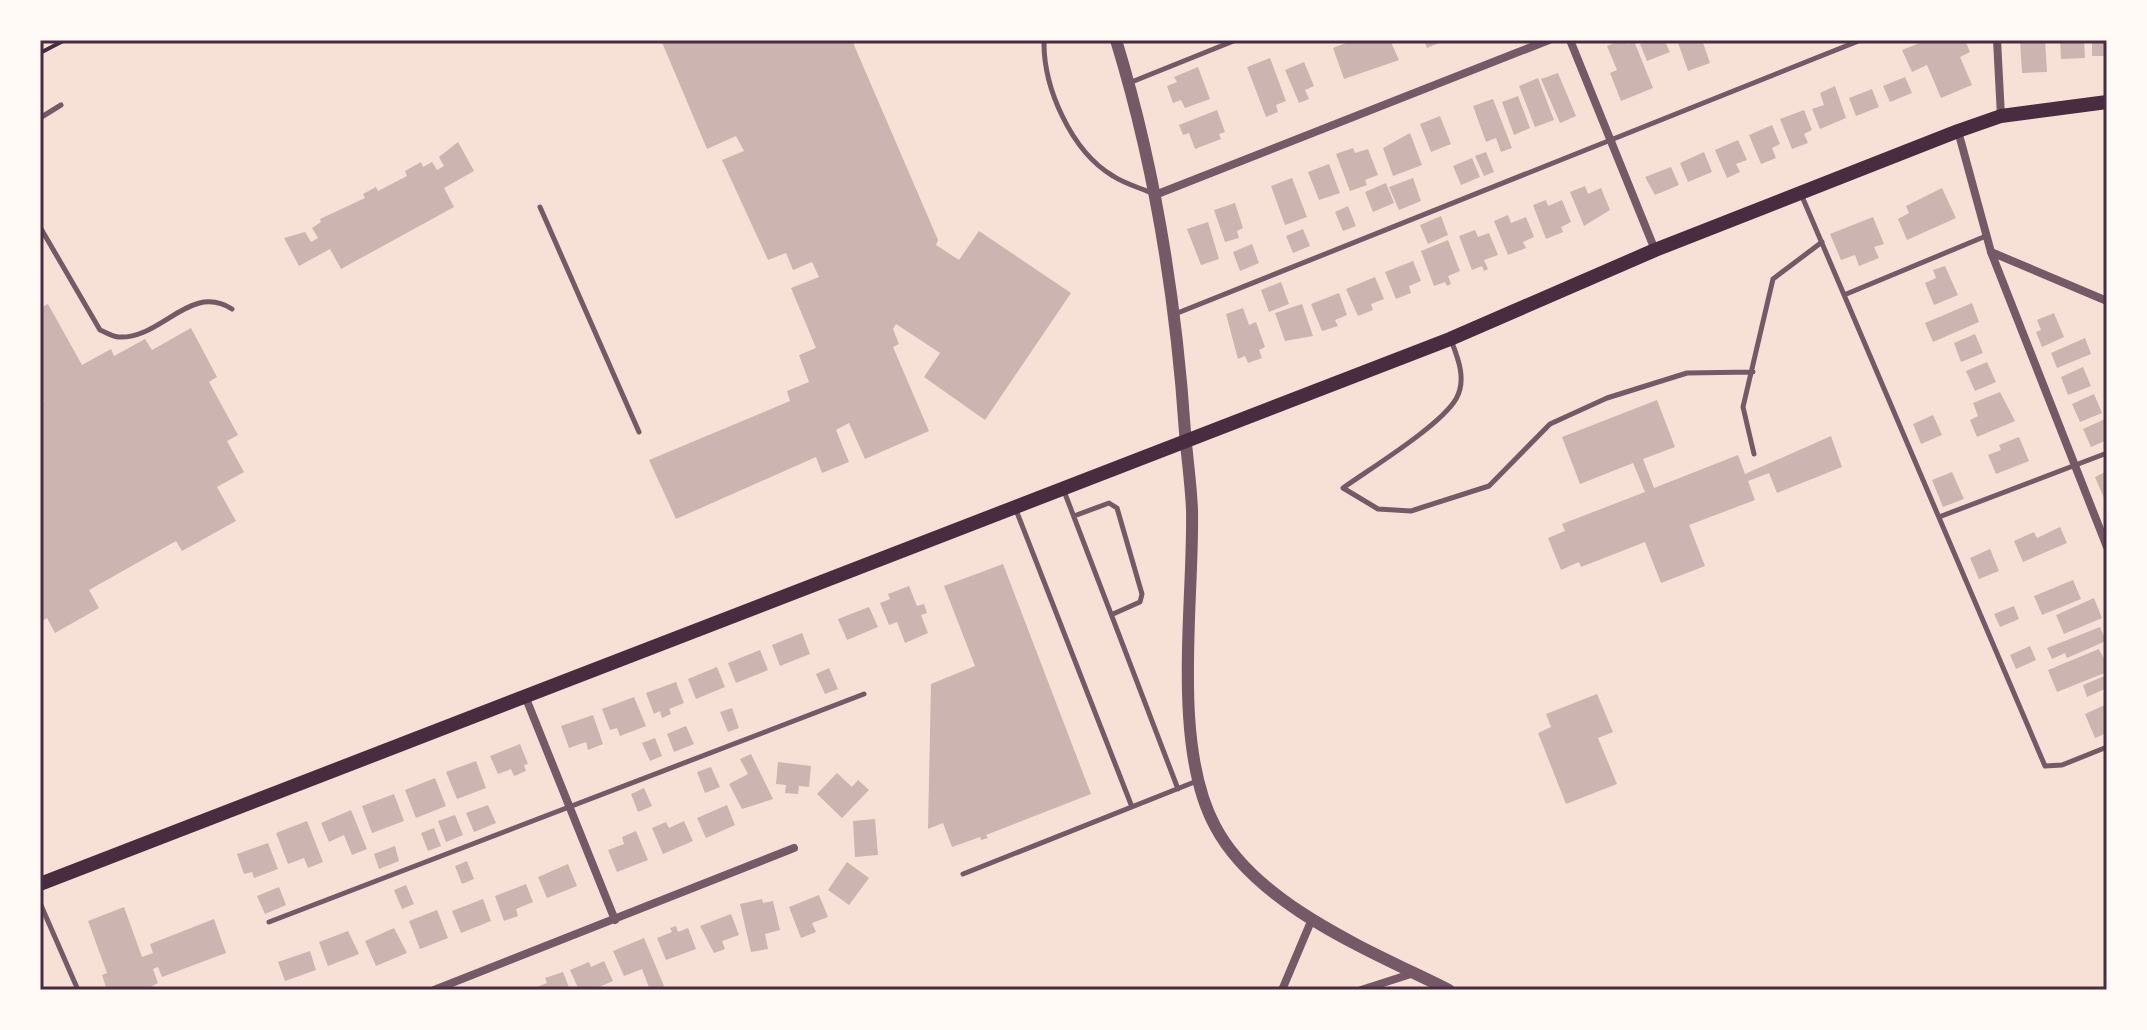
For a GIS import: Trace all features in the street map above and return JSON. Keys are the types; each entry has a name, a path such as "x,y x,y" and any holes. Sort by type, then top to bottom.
{"main road":[{"path":"40,884 1450,339 1655,250 1958,131 2001,116 2107,102"}],"street":[{"path":"1116,40 1155,195 1174,315 1192,508 1190,727 1198,781 1215,826 1241,864 1278,897 1312,919 1449,990"},
{"path":"1155,195 1549,40"},
{"path":"1570,40 1655,250"},
{"path":"1997,40 2001,116"},
{"path":"1958,131 1991,252 2107,547"},
{"path":"1991,252 2107,301"},
{"path":"525,695 615,920"},
{"path":"434,990 794,848"},
{"path":"1282,990 1312,919"},
{"path":"1361,990 1415,973"}],"lane":[{"path":"1044,40 1044,61 1059,109 1083,148 1112,176 1155,195"},
{"path":"1129,83 1236,40"},
{"path":"1174,315 1861,40"},
{"path":"40,118 61,105"},
{"path":"1800,191 2045,766 2062,765 2107,747"},
{"path":"540,207 639,432"},
{"path":"40,227 100,330 118,337 137,333 205,299 220,301 232,309"},
{"path":"1844,295 1987,236"},
{"path":"1754,454 1743,407 1773,279 1822,242"},
{"path":"1450,339 1462,378 1456,399 1441,416 1343,488 1378,509 1411,511 1489,486 1550,424 1607,398 1687,373 1753,372"},
{"path":"1939,517 2107,453"},
{"path":"1063,488 1178,789"},
{"path":"1074,516 1109,503 1117,508 1142,594 1140,602 1113,614"},
{"path":"1014,507 1132,807"},
{"path":"269,922 864,694"},
{"path":"963,874 1198,781"},
{"path":"40,903 78,990"}],"path":[{"path":"40,53 65,40"}],"building":[{"path":"661,40 854,40 938,240 936,245 959,260 979,231 1071,293 985,420 924,377 940,353 896,324 893,329 899,344 893,347 929,431 865,459 849,423 836,430 849,462 822,473 816,457 676,519 649,460 790,401 787,391 809,382 799,355 816,348 791,288 819,277 812,262 793,270 786,253 768,260 722,160 744,151 736,136 707,149"},
{"path":"1354,40 1390,40 1399,60 1344,79 1333,48"},
{"path":"1424,40 1446,40 1427,48"},
{"path":"1621,40 1627,44 1634,41 1653,88 1621,101 1610,73 1617,70 1607,46"},
{"path":"1648,40 1664,40 1670,52 1647,61 1640,44"},
{"path":"1677,40 1702,40 1710,63 1688,71"},
{"path":"1927,40 1965,40 1970,52 1960,57 1972,85 1941,98 1927,65 1912,72 1902,50"},
{"path":"2020,40 2045,40 2047,72 2022,73"},
{"path":"2060,40 2084,40 2085,58 2061,59"},
{"path":"2092,40 2107,40 2107,56 2092,56"},
{"path":"1270,58 1286,101 1276,105 1278,112 1266,117 1247,67"},
{"path":"1304,62 1314,86 1305,90 1309,99 1299,103 1285,70"},
{"path":"1198,67 1210,99 1185,108 1181,100 1173,103 1167,86 1177,82 1174,77"},
{"path":"1558,73 1576,116 1560,123 1541,79"},
{"path":"1905,77 1912,93 1890,102 1883,86"},
{"path":"1538,78 1554,120 1535,127 1519,86"},
{"path":"1835,86 1846,118 1820,129 1812,109 1824,105 1820,93"},
{"path":"1872,89 1879,107 1856,116 1849,98"},
{"path":"1518,96 1530,128 1514,135 1502,102"},
{"path":"1493,99 1512,148 1501,152 1496,138 1486,142 1473,106"},
{"path":"1217,110 1225,132 1219,134 1221,139 1195,149 1189,133 1183,135 1179,125"},
{"path":"1804,110 1812,130 1804,134 1808,143 1792,149 1780,119"},
{"path":"1440,116 1451,144 1431,152 1420,124"},
{"path":"1772,125 1780,144 1772,148 1776,158 1761,164 1749,135"},
{"path":"1410,133 1422,165 1393,176 1383,148"},
{"path":"1738,140 1747,160 1736,164 1740,172 1727,178 1715,150"},
{"path":"458,142 474,171 444,188 454,207 341,269 330,249 299,266 284,238 305,232 311,242 318,238 312,228 321,222 320,219 365,198 363,194 376,187 378,191 407,176 405,171 421,162 423,167 432,162 437,170 444,166 439,157"},
{"path":"1353,148 1355,153 1368,149 1378,175 1365,180 1367,185 1350,191 1336,154"},
{"path":"1486,152 1494,172 1484,176 1475,156"},
{"path":"1704,152 1712,172 1688,182 1680,163"},
{"path":"1472,158 1480,177 1461,185 1453,166"},
{"path":"1329,164 1340,193 1319,200 1308,172"},
{"path":"1671,167 1679,185 1655,195 1645,177"},
{"path":"1292,178 1307,217 1285,225 1271,186"},
{"path":"1413,178 1421,201 1399,210 1389,187"},
{"path":"1386,183 1394,203 1373,212 1365,192"},
{"path":"1585,186 1588,194 1601,188 1610,210 1584,226 1570,192"},
{"path":"1942,188 1956,218 1907,240 1898,219 1909,213 1906,206"},
{"path":"1546,200 1548,206 1562,200 1571,222 1561,227 1563,232 1546,239 1533,205"},
{"path":"1235,203 1243,228 1237,231 1239,238 1225,242 1214,210"},
{"path":"1348,206 1356,226 1343,231 1335,212"},
{"path":"1508,215 1511,223 1526,217 1534,237 1523,242 1526,248 1508,255 1494,221"},
{"path":"1441,216 1448,235 1428,244 1420,225"},
{"path":"1873,217 1884,244 1874,247 1879,258 1859,266 1855,255 1841,260 1830,234"},
{"path":"1208,222 1219,259 1201,265 1187,229"},
{"path":"1303,229 1310,246 1293,253 1286,236"},
{"path":"1475,230 1478,237 1489,233 1498,255 1484,260 1488,269 1484,271 1482,266 1472,270 1459,236"},
{"path":"1448,240 1460,271 1448,276 1451,284 1447,286 1445,282 1434,286 1421,251"},
{"path":"1252,244 1259,263 1240,271 1233,252"},
{"path":"1413,261 1421,281 1409,286 1411,293 1396,299 1385,272"},
{"path":"1945,266 1958,295 1934,305 1925,283 1936,278 1933,270"},
{"path":"1375,277 1384,299 1371,304 1373,310 1358,316 1346,289"},
{"path":"1281,282 1289,304 1269,312 1261,290"},
{"path":"1339,293 1347,315 1335,320 1338,326 1322,331 1311,304"},
{"path":"1972,303 1979,322 1933,342 1925,323"},
{"path":"48,304 82,365 111,349 114,356 145,339 152,350 191,328 217,377 209,382 238,435 227,441 244,472 217,487 236,521 182,551 176,541 89,590 99,608 55,633 47,618 40,622 40,404 44,401 40,393 40,308"},
{"path":"1302,304 1313,336 1285,341 1275,313"},
{"path":"1243,308 1249,325 1256,322 1265,347 1259,350 1262,358 1248,363 1245,356 1238,359 1226,314"},
{"path":"2054,313 2064,337 2042,347 2036,332 2041,330 2037,320"},
{"path":"1975,334 1983,353 1961,362 1954,343"},
{"path":"2085,338 2091,354 2057,368 2051,353"},
{"path":"1987,362 1996,382 1975,391 1966,371"},
{"path":"2083,367 2091,386 2068,395 2061,377"},
{"path":"2000,392 2015,421 1977,437 1970,420 1978,416 1973,403"},
{"path":"2094,394 2102,413 2080,422 2072,404"},
{"path":"1657,400 1675,447 1643,459 1654,488 1738,455 1745,474 1831,436 1842,467 1777,493 1769,473 1748,481 1755,500 1689,525 1705,566 1661,583 1645,542 1581,567 1579,562 1561,570 1548,538 1565,531 1562,524 1645,492 1633,463 1580,484 1562,437"},
{"path":"1933,415 1942,435 1921,444 1913,424"},
{"path":"2105,419 2107,440 2091,447 2083,429"},
{"path":"2019,437 2029,461 1996,474 1988,455 2001,450 1999,445"},
{"path":"2107,471 2107,505 2095,477"},
{"path":"1952,472 1964,499 1943,507 1932,480"},
{"path":"2060,527 2067,543 2023,562 2014,541 2034,532 2037,538"},
{"path":"1990,549 1999,571 1979,579 1970,558"},
{"path":"1003,564 1091,794 986,835 988,838 981,840 980,837 952,847 943,823 928,829 931,684 975,666 944,586"},
{"path":"2073,580 2081,599 2042,615 2034,596"},
{"path":"909,586 917,606 924,604 927,613 921,615 928,633 905,643 897,622 889,625 880,603 890,599 888,594"},
{"path":"2094,598 2102,618 2064,634 2056,615"},
{"path":"2014,606 2019,619 2000,627 1994,614"},
{"path":"869,607 878,627 847,640 838,619"},
{"path":"2100,627 2106,641 2067,658 2065,653 2052,659 2047,648"},
{"path":"802,633 810,654 780,666 772,645"},
{"path":"2030,646 2036,660 2016,669 2010,655"},
{"path":"2099,649 2104,659 2107,657 2107,672 2057,692 2048,670"},
{"path":"760,650 768,670 736,683 728,663"},
{"path":"717,667 725,687 696,699 688,679"},
{"path":"829,668 838,689 825,694 816,674"},
{"path":"2107,675 2107,688 2087,697 2083,685"},
{"path":"676,682 684,703 669,709 671,714 662,718 660,711 654,714 646,693"},
{"path":"1597,694 1613,732 1598,738 1617,784 1566,804 1538,733 1551,727 1546,714"},
{"path":"634,697 646,726 620,736 617,728 610,730 602,709"},
{"path":"2107,704 2107,733 2095,738 2085,714"},
{"path":"732,708 739,728 728,732 720,712"},
{"path":"593,715 603,744 588,750 586,742 569,748 561,726"},
{"path":"686,726 694,744 674,752 667,734"},
{"path":"655,738 662,756 650,761 642,743"},
{"path":"520,744 528,764 524,765 526,771 514,776 511,769 498,774 490,756"},
{"path":"751,754 773,799 742,809 729,784 748,774 740,759"},
{"path":"476,761 486,788 457,799 446,772"},
{"path":"778,762 811,766 809,787 799,786 798,794 785,793 786,785 776,784"},
{"path":"711,767 720,787 705,793 697,772"},
{"path":"837,773 852,787 858,780 869,790 842,818 817,794"},
{"path":"435,778 446,806 416,818 405,790"},
{"path":"644,788 652,806 638,812 631,794"},
{"path":"394,794 404,821 372,833 362,806"},
{"path":"488,805 496,823 474,832 466,813"},
{"path":"727,805 735,825 706,838 697,818"},
{"path":"351,810 367,849 352,855 344,835 329,842 321,823"},
{"path":"455,815 463,835 446,842 438,821"},
{"path":"875,819 878,855 855,857 853,821"},
{"path":"307,821 323,862 308,868 304,858 288,864 276,833"},
{"path":"684,821 693,841 663,854 652,828 666,822 669,828"},
{"path":"434,828 441,846 428,851 421,833"},
{"path":"636,831 648,860 617,872 608,850 624,844 622,837"},
{"path":"268,843 278,869 254,878 252,872 244,874 237,854"},
{"path":"395,846 399,861 379,869 374,854"},
{"path":"467,861 474,879 462,884 455,866"},
{"path":"847,862 869,878 849,905 828,890"},
{"path":"568,864 577,886 547,898 538,877"},
{"path":"526,884 533,902 516,909 518,916 504,921 495,896"},
{"path":"406,885 414,904 402,909 394,890"},
{"path":"279,887 286,905 265,914 257,896"},
{"path":"819,895 828,917 812,923 816,932 801,938 789,907"},
{"path":"483,899 491,921 461,933 452,911"},
{"path":"762,899 763,903 773,901 780,930 765,934 768,949 751,952 740,904"},
{"path":"124,907 142,957 153,953 150,944 214,919 226,953 162,977 158,967 153,969 158,983 145,990 107,990 102,975 107,973 88,921"},
{"path":"437,910 448,938 420,949 409,921"},
{"path":"731,914 739,935 722,941 725,949 714,953 700,926"},
{"path":"676,926 678,932 688,928 696,949 666,960 657,938 672,932 670,928"},
{"path":"394,928 407,953 376,966 365,941"},
{"path":"348,931 359,954 328,966 319,942"},
{"path":"644,938 664,986 656,990 650,990 642,969 624,976 613,951"},
{"path":"310,951 316,970 285,981 278,962"},
{"path":"604,961 613,981 592,990 579,990 570,970 589,962 591,967"},
{"path":"563,972 570,990 529,990 547,983 545,978"}]}
